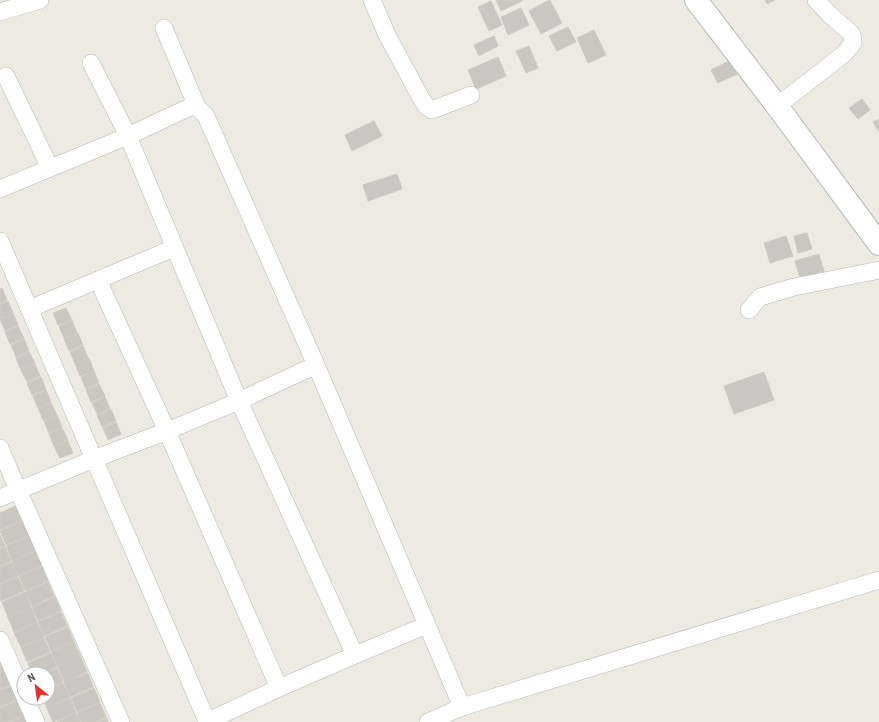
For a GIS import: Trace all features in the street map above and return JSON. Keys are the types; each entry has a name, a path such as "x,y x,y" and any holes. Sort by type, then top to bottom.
{"street":[{"path":"0,12 40,0"},
{"path":"372,0 387,35 427,107 432,110 471,95"},
{"path":"696,0 879,243"},
{"path":"777,106 844,54 853,43 851,33 830,15 816,0"},
{"path":"164,28 198,107 206,116 316,366 462,707"},
{"path":"91,63 128,136 239,401 355,655"},
{"path":"6,76 50,168"},
{"path":"0,189 128,136 190,107 198,107"},
{"path":"0,241 206,722 279,688 426,625"},
{"path":"30,309 174,248"},
{"path":"749,310 754,302 760,297 794,287 879,270"},
{"path":"98,280 167,431 279,688"},
{"path":"0,498 239,401 316,366"},
{"path":"0,448 121,722"},
{"path":"428,722 462,707 879,580"},
{"path":"0,640 16,677"},
{"path":"29,706 36,722"}],"building":[{"path":"496,0 522,0 522,1 501,11"},
{"path":"549,0 562,23 541,34 529,11"},
{"path":"765,0 775,0 767,4"},
{"path":"491,1 502,25 489,31 478,7"},
{"path":"521,8 529,25 508,35 501,17"},
{"path":"568,27 576,42 557,51 549,36"},
{"path":"594,30 606,55 588,63 577,38"},
{"path":"494,36 498,46 479,56 474,45"},
{"path":"529,46 538,68 526,73 516,51"},
{"path":"498,57 506,76 476,89 468,70"},
{"path":"731,60 737,74 718,83 711,70"},
{"path":"862,99 870,110 858,119 849,108"},
{"path":"879,119 879,132 873,122"},
{"path":"374,121 382,136 352,151 345,135"},
{"path":"397,174 402,189 368,201 363,185"},
{"path":"807,233 812,249 798,253 794,236"},
{"path":"786,236 793,256 770,263 764,243"},
{"path":"819,254 824,271 800,278 795,261"},
{"path":"2,288 7,300 0,303 0,289"},
{"path":"8,301 13,313 0,318 0,304"},
{"path":"66,308 72,320 58,325 53,313"},
{"path":"13,313 18,325 5,331 0,319"},
{"path":"72,320 77,333 64,338 59,326"},
{"path":"18,326 24,338 10,344 5,332"},
{"path":"78,333 83,345 69,351 64,339"},
{"path":"24,339 29,351 16,357 11,345"},
{"path":"83,346 88,358 75,364 70,352"},
{"path":"29,352 35,363 21,370 16,358"},
{"path":"89,358 94,371 80,376 75,364"},
{"path":"35,364 40,376 27,382 21,370"},
{"path":"94,371 99,383 86,389 81,377"},
{"path":"764,372 774,400 734,414 724,386"},
{"path":"41,377 46,389 32,395 27,383"},
{"path":"99,384 105,396 91,402 86,390"},
{"path":"46,390 51,402 38,408 33,396"},
{"path":"105,397 110,409 97,414 92,403"},
{"path":"51,403 57,415 43,420 38,408"},
{"path":"111,409 116,421 102,427 97,415"},
{"path":"57,415 62,427 49,433 44,421"},
{"path":"116,422 121,434 108,440 103,428"},
{"path":"62,428 68,440 54,446 49,434"},
{"path":"68,441 73,453 60,458 54,446"},
{"path":"16,506 22,520 0,530 0,513"},
{"path":"22,521 29,535 6,545 0,531"},
{"path":"0,535 5,546 0,548"},
{"path":"29,536 35,550 12,561 6,546"},
{"path":"5,547 11,561 0,566 0,549"},
{"path":"35,551 42,566 18,576 12,561"},
{"path":"12,562 18,576 0,584 0,567"},
{"path":"42,567 48,581 25,591 19,576"},
{"path":"18,577 24,591 1,601 0,585"},
{"path":"48,582 54,596 32,606 25,592"},
{"path":"25,592 31,607 8,617 2,602"},
{"path":"55,597 61,611 38,621 32,607"},
{"path":"31,607 37,622 14,632 8,617"},
{"path":"61,612 67,626 44,636 38,622"},
{"path":"37,622 44,637 21,647 14,633"},
{"path":"68,627 74,642 51,651 45,637"},
{"path":"44,638 50,652 27,662 21,647"},
{"path":"74,642 81,657 58,667 51,652"},
{"path":"51,653 57,667 29,666 28,663"},
{"path":"81,657 87,672 64,682 58,667"},
{"path":"0,660 4,670 0,671"},
{"path":"56,668 63,682 56,685"},
{"path":"5,670 11,685 0,689 0,672"},
{"path":"88,673 93,687 70,697 64,682"},
{"path":"63,683 70,697 56,704 56,686"},
{"path":"11,686 16,700 0,707 0,690"},
{"path":"94,688 100,702 77,712 71,698"},
{"path":"70,698 76,713 53,722 47,708 56,706 56,704"},
{"path":"16,701 16,706 20,706 24,715 8,722 0,722 0,708"},
{"path":"100,703 106,717 96,722 81,722 77,713"},
{"path":"76,713 80,722 57,722"},
{"path":"24,716 26,722 10,722"},
{"path":"107,718 108,722 97,722"}]}
